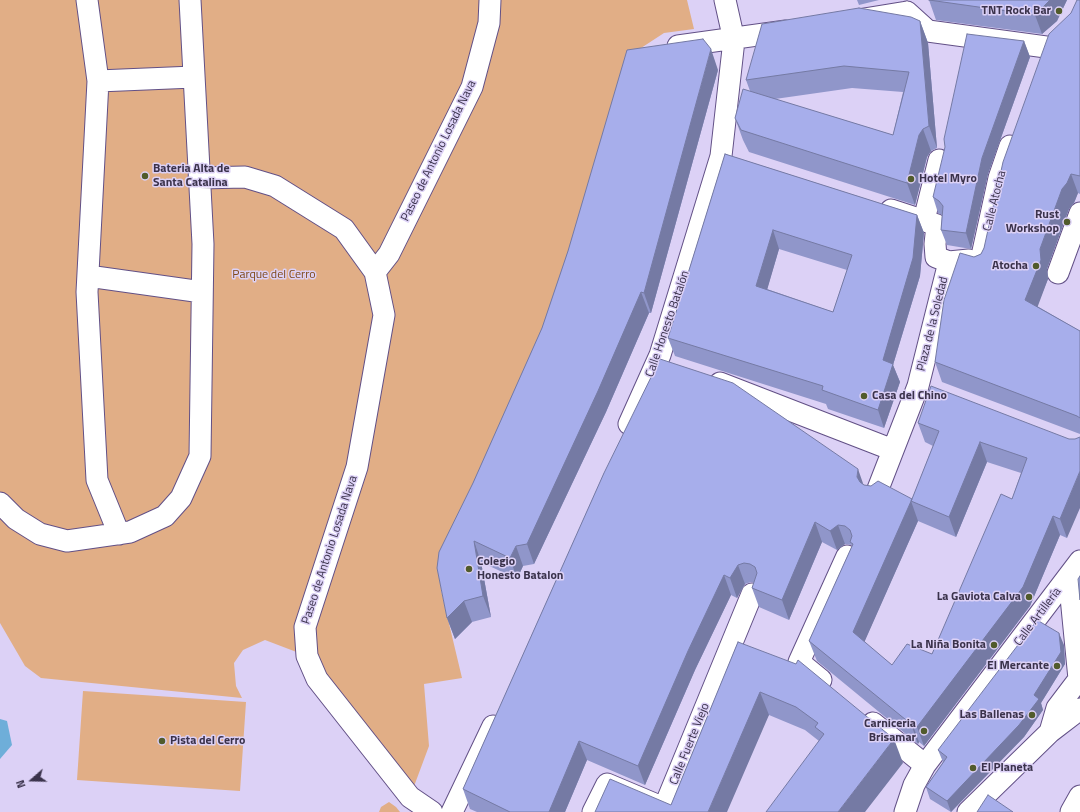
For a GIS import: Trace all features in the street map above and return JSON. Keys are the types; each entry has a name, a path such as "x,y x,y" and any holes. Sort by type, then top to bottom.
{"street":[{"path":"87,0 98,81 88,276 97,480 119,534"},
{"path":"0,503 16,518 40,534 67,541 130,532 165,516 181,498 200,456 203,244 190,0"},
{"name":"Paseo de Antonio Losada Nava","path":"375,272 389,254 472,87 489,23 490,0"},
{"name":"Calle Honesto Batalón","path":"621,442 657,363 729,158 734,40 725,0"},
{"path":"844,22 911,6 928,30 1046,46"},
{"path":"662,49 734,40 805,28"},
{"path":"1038,68 1046,46 1062,33"},
{"path":"98,81 194,77"},
{"name":"Calle Atocha","path":"959,261 980,265 999,178 1018,127"},
{"path":"924,220 939,160"},
{"name":"Paseo de Antonio Losada Nava","path":"200,178 245,177 275,186 344,229 375,272 384,315 356,468 305,627 307,656 317,679 410,797 432,812"},
{"path":"871,204 937,225 934,244 936,257 959,261"},
{"path":"1058,273 1080,213"},
{"name":"Plaza de la Soledad","path":"876,494 893,450 926,391 959,261"},
{"path":"88,276 202,292"},
{"path":"657,363 678,370"},
{"path":"700,377 743,391 893,450"},
{"path":"836,692 799,662 848,556"},
{"path":"1050,732 1057,708 1079,679 1071,597 1077,566"},
{"name":"Calle Artillería","path":"905,812 914,784 925,765 1077,566"},
{"name":"Calle Fuerte Viejo","path":"593,812 607,784 664,808 752,594"},
{"path":"452,812 502,706"},
{"path":"968,812 1050,732 1080,709"},
{"path":"860,712 925,765"},
{"path":"1071,812 1080,796"}],"green space":[{"name":"Parque del Cerro","path":"0,0 687,0 694,29 664,33 638,50 569,270 440,567 441,590 462,678 424,684 429,746 410,797 307,656 265,640 243,650 234,663 236,686 242,698 41,678 25,666 0,623"},
{"name":"Pista del Cerro","path":"83,691 246,702 240,791 77,780"},
{"path":"389,802 400,812 379,812 381,807"}],"water":[{"path":"0,719 7,721 12,745 0,759"}],"building":[{"path":"929,0 1050,0 1035,15"},
{"path":"1077,0 1080,0 1080,176 1071,174 1067,183 1062,189 1040,249 1041,260 1025,300 1080,331 1080,418 935,362 944,300 960,253 974,257 981,254 984,248 1003,162 1049,34 1071,13"},
{"path":"859,8 911,17 920,21 929,126 923,129 919,135 907,183 741,130 735,118 743,89 893,135 909,72 844,66 746,80 762,24"},
{"path":"967,34 1024,41 982,158 966,233 941,230 943,206 933,197 945,147 944,139"},
{"path":"703,39 711,49 644,293 641,292 598,391 527,544 516,546 510,558 474,541 483,596 464,601 447,618 437,568 439,552 473,483 542,328 568,251 627,50"},
{"path":"725,154 917,215 913,258 883,360 893,364 878,410 822,390 823,386 668,338","holes":["773,230 852,255 833,312 756,286"]},
{"path":"660,359 733,383 858,469 857,477 864,485 871,486 878,481 912,499 939,431 918,423 931,386 1069,439 1080,437 1080,471 1060,519 1053,516 1023,587 917,727 912,723 911,724 809,641 853,544 850,542 852,536 850,530 845,526 838,525 830,531 815,522 782,600 752,588 757,573 755,567 750,564 744,563 738,565 730,578 724,575 688,651 638,766 579,741 549,812 510,812 463,789 604,473","holes":["980,442 1027,458 1012,499 1001,494 932,654 907,644 892,665 853,632 911,501 949,517"]},
{"path":"1080,576 1080,600 1078,579"},
{"path":"1037,620 1059,633 1061,652 1034,695 1039,699 1019,725 947,801 926,787 947,757 938,750"},
{"path":"738,642 796,664 798,660 894,739 838,812 766,812 824,734 815,727 818,723 796,707 760,692 708,812 595,812 610,779 671,805"},
{"path":"988,795 1013,812 977,812"}],"place":[{"name":"TNT Rock Bar","path":"1059,11"},
{"name":"Bateria Alta de Santa Catalina","path":"145,176"},
{"name":"Hotel Myro","path":"911,179"},
{"name":"Rust Workshop","path":"1067,222"},
{"name":"Atocha","path":"1036,266"},
{"name":"Casa del Chino","path":"864,396"},
{"name":"Colegio Honesto Batalon","path":"469,569"},
{"name":"La Gaviota Calva","path":"1029,597"},
{"name":"La Niña Bonita","path":"994,645"},
{"name":"El Mercante","path":"1057,666"},
{"name":"Las Ballenas","path":"1032,715"},
{"name":"Carniceria Brisamar","path":"924,731"},
{"name":"Pista del Cerro","path":"162,741"},
{"name":"El Planeta","path":"973,768"}]}
